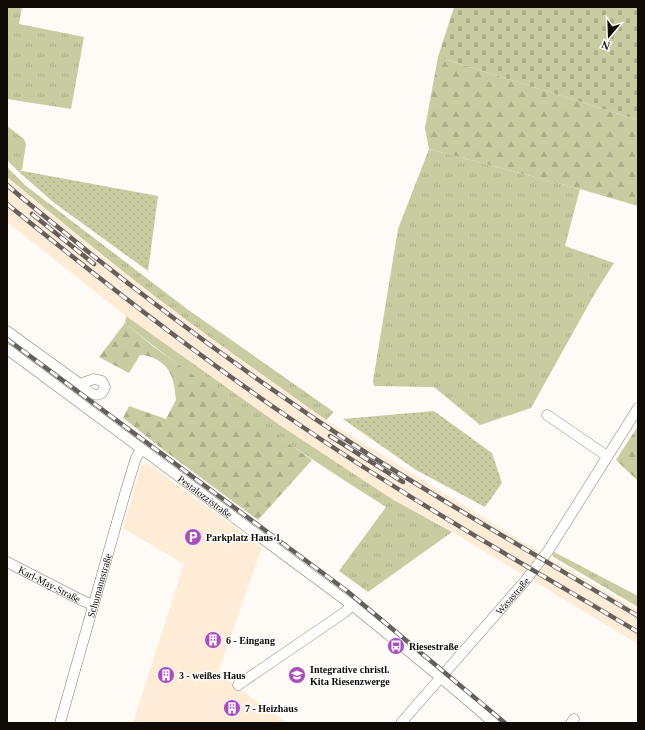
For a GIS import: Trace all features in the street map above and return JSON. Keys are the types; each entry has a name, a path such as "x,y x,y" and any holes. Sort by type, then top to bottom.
{"street":[{"path":"7,331 80,384"},
{"name":"Pestalozzistraße","path":"7,349 352,605 494,723"},
{"name":"Wasastraße","path":"401,723 525,581 548,551 638,408"},
{"path":"547,415 607,456"},
{"name":"Schumannstraße","path":"60,723 136,458 142,450"},
{"name":"Karl-May-Straße","path":"7,562 81,600 93,604"},
{"path":"238,685 345,612 352,605"}],"shaded area":[{"path":"7,177 100,254 157,298 326,420 536,550 638,610 638,644 441,525 392,499 281,426 126,316 7,222"},
{"path":"147,463 262,547 218,673 287,723 133,723 184,564 123,528 141,466"}],"green space":[{"path":"7,7 22,7 19,24 84,37 71,109 7,99"},
{"path":"454,7 638,7 638,120 438,57"},
{"path":"438,57 638,120 638,206 429,149 425,128"},
{"path":"7,126 24,139 26,144 22,170 17,170 7,160"},
{"path":"429,149 580,189 565,246 614,263 595,293 531,408 480,425 434,387 374,386 373,381 398,229"},
{"path":"7,167 26,186 187,309 334,412 326,420 177,313 7,177"},
{"path":"17,170 158,196 148,271 53,202"},
{"path":"126,316 281,426 392,499 452,532 368,592 339,571 386,507 319,464 220,396 125,323"},
{"path":"125,323 154,347 312,460 258,520 123,418 129,406 166,419 176,400 171,375 166,367 158,360 150,356 140,355 129,373 99,357"},
{"path":"434,411 492,453 502,483 485,507 416,470 343,419"},
{"path":"638,426 638,481 616,460"},
{"path":"554,552 638,596 638,607 552,556"}],"railway":[{"path":"7,185 151,301 223,355 297,406 371,456 638,616"},
{"path":"7,204 145,314 288,417 417,501 638,632"},
{"path":"32,214 94,264"},
{"path":"7,339 347,591 505,723"},
{"path":"330,436 403,482"}],"place":[{"name":"Parkplatz Haus 1","path":"193,537"},
{"name":"6 - Eingang","path":"213,640"},
{"name":"Riesestraße","path":"396,646"},
{"name":"3 - weißes Haus","path":"166,675"},
{"name":"Integrative christl. Kita Riesenzwerge","path":"297,675"},
{"name":"7 - Heizhaus","path":"232,708"}]}
